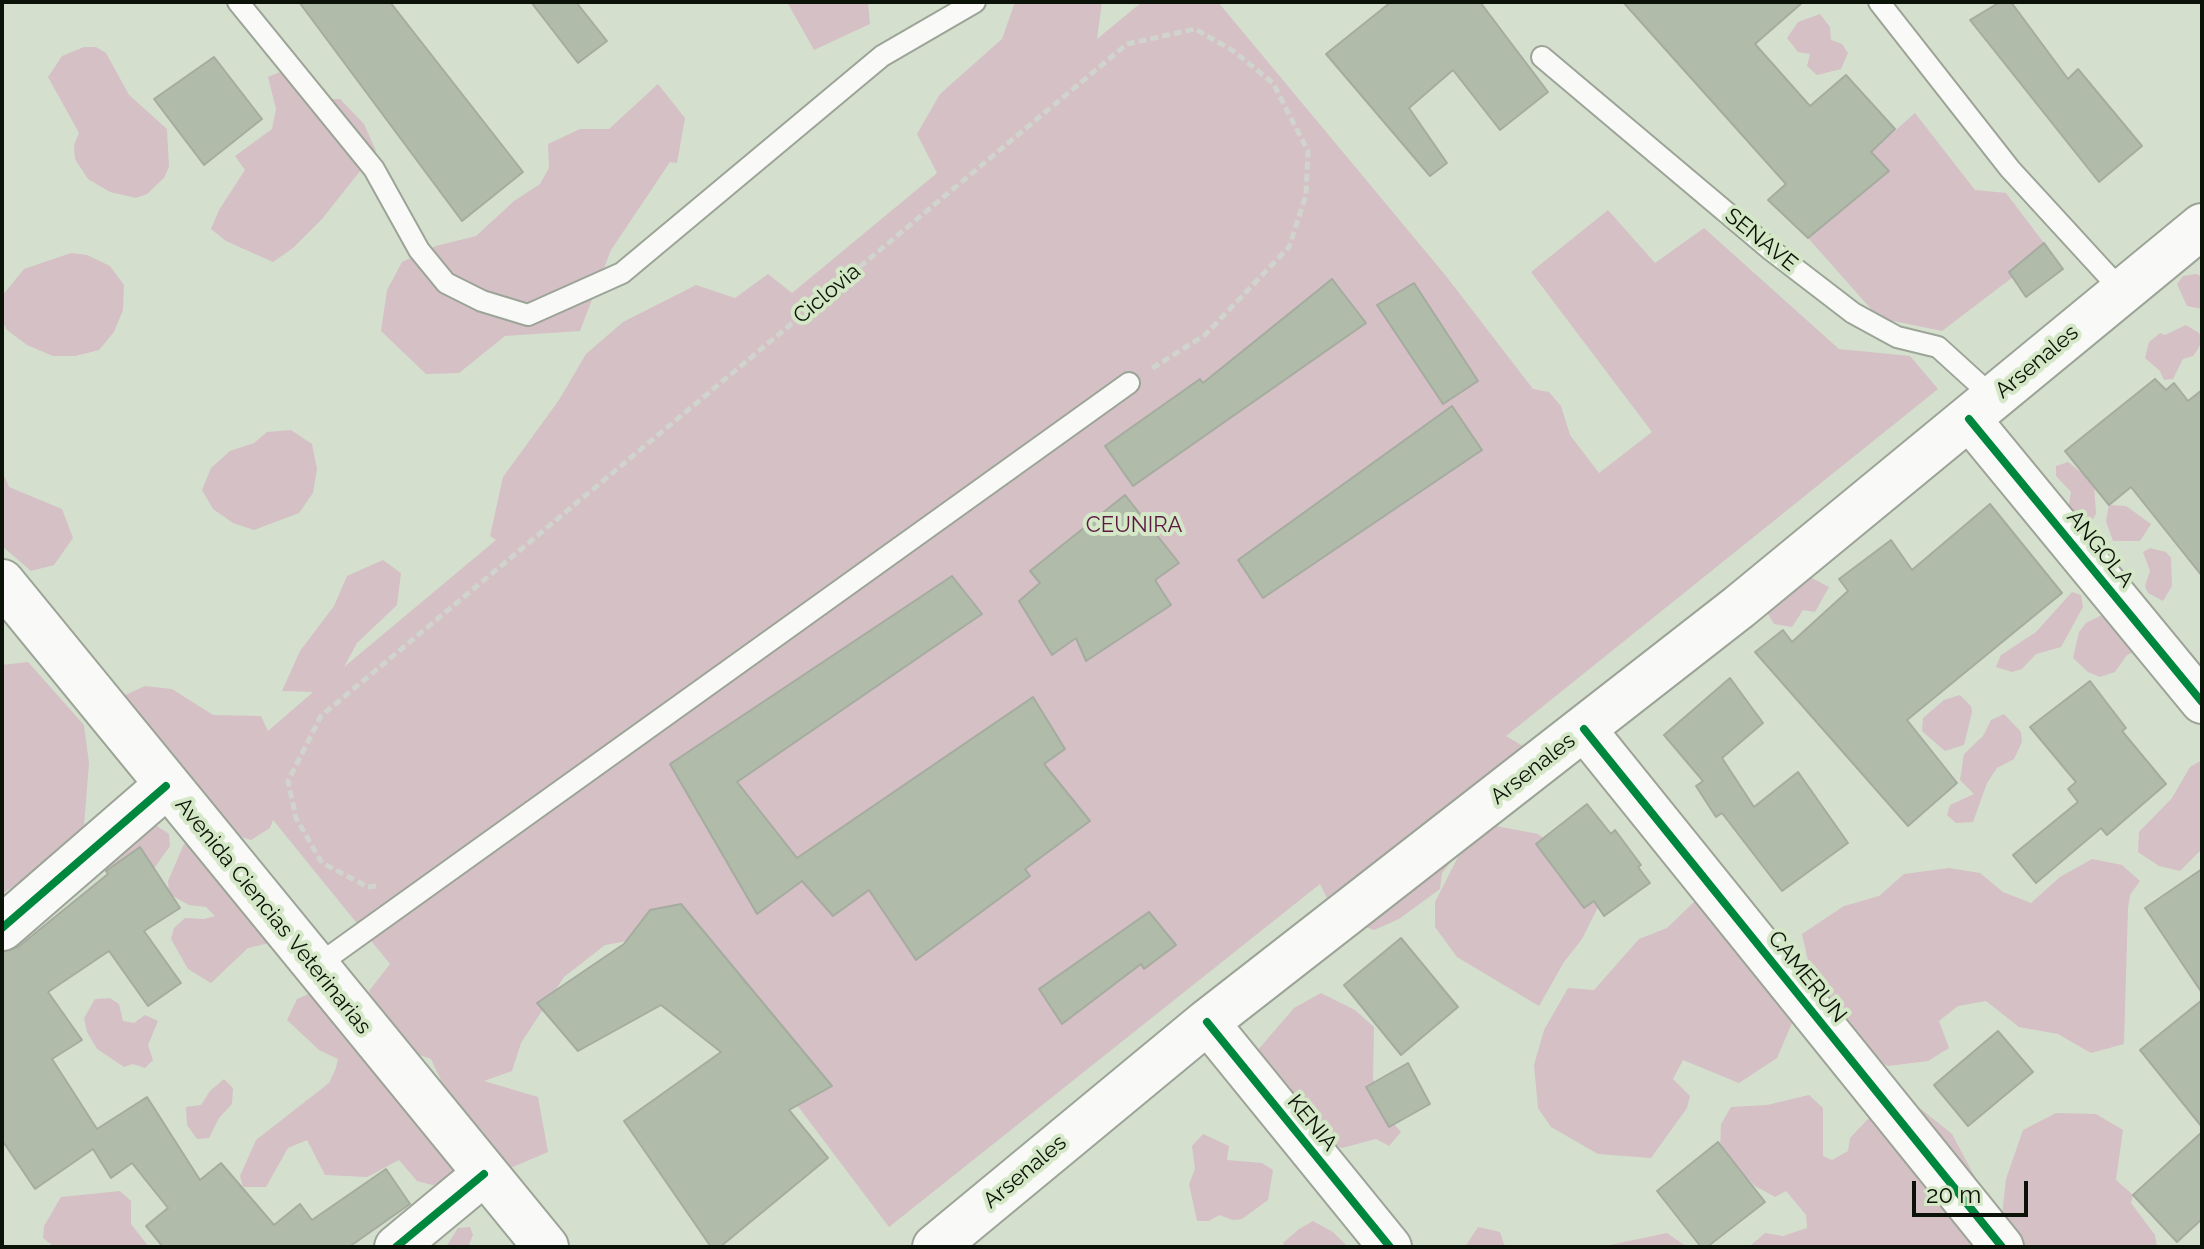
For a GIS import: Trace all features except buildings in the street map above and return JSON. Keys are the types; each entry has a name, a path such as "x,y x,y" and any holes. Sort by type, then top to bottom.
{"main road":[{"name":"Arsenales","path":"935,1247 1207,1022 1584,729 2202,226"},
{"name":"Avenida Ciencias Veterinarias","path":"2,582 546,1247"},
{"path":"2,928 166,786"}],"street":[{"name":"ANGOLA","path":"1982,408 2202,702"},
{"name":"CAMERUN","path":"1584,729 2002,1247"},
{"name":"KENIA","path":"1207,1022 1390,1247"},
{"path":"396,1247 484,1174"}],"lane":[{"path":"238,2 374,169 419,250 446,283 482,301 528,315 622,273 882,56 975,2"},
{"path":"1879,2 2010,169 2121,290"},
{"name":"SENAVE","path":"1542,57 1771,250 1853,313 1897,337 1938,347 1982,408"},
{"path":"315,967 1129,383"}],"green space":[{"path":"787,2 868,2 870,24 814,50"},
{"name":"CEUNIRA","path":"1015,2 1102,2 1097,39 1142,2 1218,2 1446,276 1533,389 1549,392 1561,406 1570,435 1599,473 1652,432 1531,272 1608,210 1655,263 1704,228 1839,349 1910,356 1938,389 1506,736 1533,752 1459,833 1449,864 1442,873 1440,889 1399,919 1374,930 1346,920 1332,908 1320,884 889,1227 668,934 605,945 564,977 521,1043 512,1071 484,1081 538,1097 548,1152 487,1178 432,1185 417,1181 399,1160 367,1177 325,1175 307,1140 288,1148 266,1187 243,1187 240,1176 256,1140 329,1083 336,1068 338,1059 319,1050 287,1020 297,999 313,992 388,1040 369,991 390,964 273,820 270,828 251,840 226,832 113,718 123,696 145,686 172,689 213,715 261,716 268,731 313,692 282,691 300,651 334,606 347,576 383,560 401,573 397,605 357,643 344,667 496,540 490,536 503,477 559,400 586,354 623,322 696,285 735,298 768,274 792,293 937,173 917,134 940,94 1002,39","holes":["391,1045 431,1059 457,1114"]},
{"path":"1820,14 1830,27 1831,40 1842,44 1848,53 1841,69 1817,75 1807,66 1810,54 1798,52 1787,38 1798,22"},
{"path":"84,47 96,47 106,53 129,95 167,129 169,167 164,178 147,194 136,198 110,192 88,179 75,159 74,145 79,133 48,77 62,56"},
{"path":"289,68 313,76 328,99 340,99 364,124 376,151 322,219 293,248 273,262 226,241 211,229 219,210 245,170 235,156 272,129 276,109 268,77"},
{"path":"658,84 685,118 677,163 670,162 611,250 580,331 505,336 459,373 426,374 381,331 387,290 402,262 436,246 476,236 514,201 540,184 549,168 548,144 580,129 609,129"},
{"path":"1915,113 1975,190 2006,193 2044,243 2009,272 2013,277 1942,331 1879,318 1808,238 1889,171 1871,152"},
{"path":"71,253 87,255 110,266 124,285 123,310 114,332 99,350 75,356 53,356 27,345 7,330 2,320 2,296 24,269"},
{"path":"2183,276 2202,276 2202,309 2187,306 2177,284"},
{"path":"2186,325 2199,333 2202,340 2193,356 2183,359 2173,379 2164,380 2160,371 2145,358 2149,342 2160,333 2165,335"},
{"path":"291,430 312,444 317,469 313,493 299,513 254,530 233,523 213,509 202,490 211,468 230,451 254,443 267,432"},
{"path":"2068,462 2094,483 2096,514 2091,522 2079,523 2067,515 2071,492 2056,476 2056,466"},
{"path":"2,471 9,487 62,509 73,538 54,565 31,571 2,546"},
{"path":"2109,505 2126,506 2151,524 2140,541 2113,541 2106,521"},
{"path":"2150,548 2166,552 2171,558 2172,586 2163,601 2148,593 2145,586 2150,571 2143,552"},
{"path":"1810,577 1829,587 1815,612 1803,610 1792,627 1774,624 1768,614 1772,602"},
{"path":"2072,592 2081,595 2083,607 2061,647 2036,654 2022,669 2012,672 1996,667 2001,655 2036,632"},
{"path":"2108,612 2142,649 2127,655 2115,672 2100,677 2088,672 2073,658 2079,632 2086,623"},
{"path":"28,662 84,725 89,763 83,839 2,894 2,665"},
{"path":"1960,695 1971,706 1972,712 1964,745 1945,751 1922,731 1923,718 1944,700"},
{"path":"2004,714 2021,732 2022,742 2014,759 1997,768 1987,783 1973,822 1956,823 1947,815 1950,805 1974,794 1960,780 1964,754 1983,736 1991,720"},
{"path":"2202,760 2202,849 2180,871 2159,866 2138,852 2139,832 2172,798 2190,767"},
{"path":"148,820 169,834 170,846 150,874 117,879 99,867"},
{"path":"1496,826 1538,834 1559,850 1599,894 1597,909 1582,939 1564,962 1539,1006 1457,957 1435,927 1435,902 1458,857 1487,829"},
{"path":"200,841 269,943 248,948 211,983 188,969 171,939 174,928 185,918 215,916 206,907 189,905 169,894 168,881 184,844"},
{"path":"2092,859 2122,865 2140,881 2130,895 2128,908 2124,1044 2091,1053 2058,1034 2019,1027 1986,1001 1958,1006 1939,1021 1949,1048 1928,1061 1888,1066 1842,1038 1820,1013 1802,934 1844,906 1879,896 1904,874 1949,868 1980,873 2003,892 2031,903 2060,877"},
{"path":"1727,891 1763,914 1791,993 1792,1023 1777,1058 1739,1083 1683,1060 1673,1079 1690,1096 1687,1108 1651,1158 1598,1154 1551,1127 1538,1108 1534,1065 1544,1030 1568,988 1594,990 1639,939 1667,928 1695,901"},
{"path":"1321,993 1355,1010 1374,1027 1373,1079 1387,1116 1401,1132 1389,1146 1376,1139 1342,1148 1325,1141 1256,1052 1294,1008"},
{"path":"110,998 119,1004 123,1021 134,1023 145,1015 158,1021 148,1045 153,1060 145,1068 133,1064 124,1067 97,1049 87,1032 84,1018 95,999"},
{"path":"224,1079 233,1088 232,1104 219,1118 209,1138 197,1139 187,1125 186,1107 201,1105 210,1091"},
{"path":"1809,1095 1823,1108 1823,1156 1832,1160 1848,1151 1850,1138 1883,1103 1896,1098 1917,1106 1952,1134 1983,1192 1991,1247 1749,1247 1765,1233 1783,1236 1807,1228 1806,1215 1786,1191 1775,1197 1755,1186 1720,1150 1721,1124 1731,1107 1767,1105"},
{"path":"2056,1113 2096,1114 2123,1130 2116,1180 2133,1195 2131,1203 2155,1235 2157,1247 2011,1247 2000,1234 2006,1179 2023,1130"},
{"path":"1203,1134 1229,1146 1227,1160 1262,1163 1273,1170 1268,1200 1242,1219 1233,1220 1219,1215 1209,1221 1197,1221 1189,1184 1195,1169 1192,1146"},
{"path":"120,1191 131,1201 131,1224 149,1247 54,1247 43,1238 44,1226 61,1197"},
{"path":"1313,1221 1333,1232 1348,1247 1284,1247 1283,1243"},
{"path":"470,1227 473,1235 468,1247 446,1247 458,1228"},
{"path":"1478,1227 1500,1232 1505,1247 1465,1247"},
{"path":"1667,1233 1687,1247 1609,1247 1610,1245"}],"cycle path":[{"path":"1969,419 2202,702"},
{"path":"1584,729 2002,1247"},
{"path":"2,928 166,786"},
{"path":"1207,1022 1390,1247"},
{"path":"396,1247 484,1174"}]}
